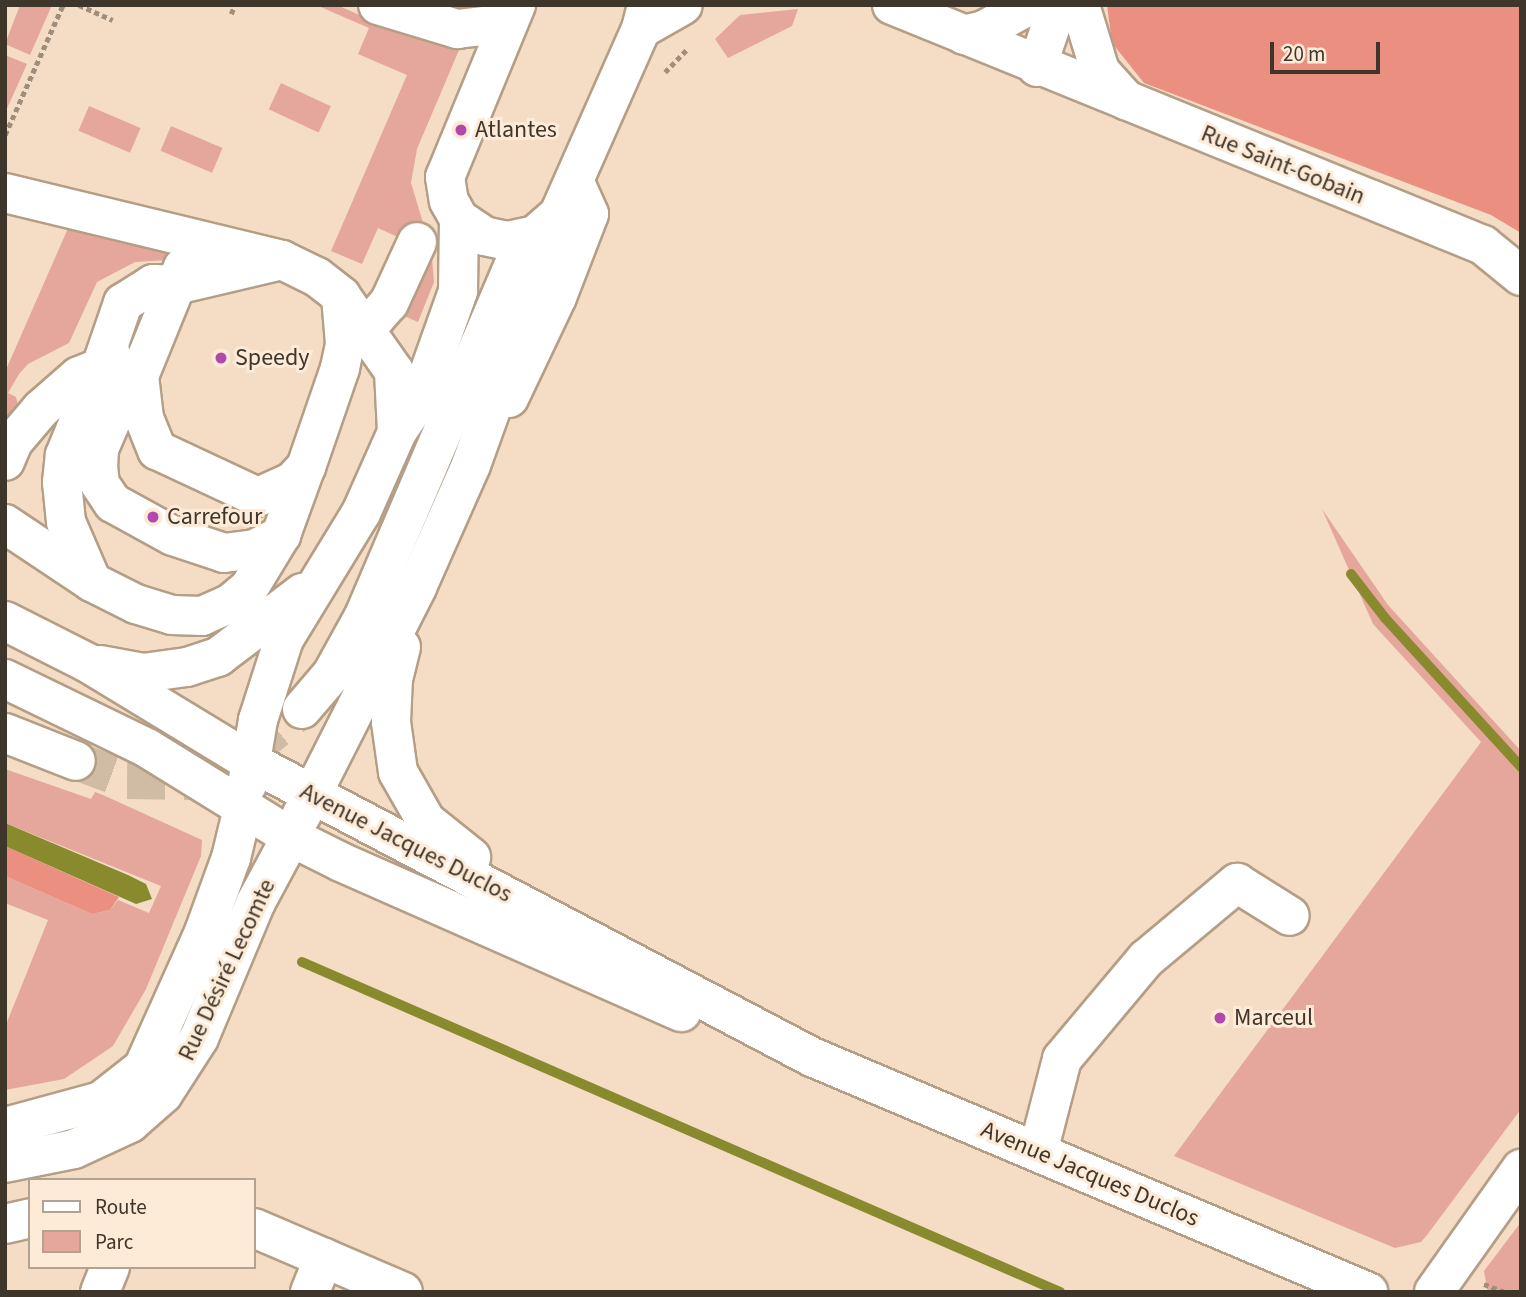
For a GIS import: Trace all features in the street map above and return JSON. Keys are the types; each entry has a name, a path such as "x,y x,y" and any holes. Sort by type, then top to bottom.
{"main road":[{"path":"378,5 457,29 512,14"},
{"path":"302,709 332,674 364,616 535,234 559,214 575,182 644,17 683,5"},
{"name":"Rue Saint-Gobain","path":"892,5 1037,67 1483,246 1521,276"},
{"path":"964,35 1030,5"},
{"path":"1037,67 1058,5"},
{"path":"1080,5 1089,45 1100,71 1110,88 1131,105"},
{"path":"512,14 446,164 445,186 459,219 484,236 535,234"},
{"path":"471,465 524,370 589,214 575,182"},
{"path":"5,193 282,260 317,277 341,296 394,371 397,432"},
{"name":"Rue Désiré Lecomte","path":"5,1127 101,1101 143,1068 204,932 231,858 243,808 258,720 284,639 315,583 360,513 397,432 420,398 458,291 459,219"},
{"path":"535,234 521,326 471,465 417,587 393,678 393,754 409,796 447,841 647,968"},
{"path":"194,239 139,376 144,418 157,450 258,497 278,492 306,467"},
{"path":"366,329 389,303 417,242"},
{"path":"92,582 66,522 62,482 65,455 105,357 123,303 133,293 153,284 176,285 282,260"},
{"path":"5,524 92,582 172,615 202,616 231,603 249,588 281,535 306,467 345,344 341,296"},
{"path":"5,461 13,442 41,410 105,357"},
{"path":"105,357 118,405 99,449 97,466 100,484 113,503 173,536 224,553 255,549 281,535"},
{"path":"88,663 143,673 187,667 218,657 315,583"},
{"name":"Rue Désiré Lecomte","path":"5,1163 74,1149 130,1123 163,1094 199,1038 251,914 417,587"},
{"name":"Avenue Jacques Duclos","path":"5,621 88,663 251,762 812,1057 1367,1292"},
{"name":"Avenue Jacques Duclos","path":"5,679 146,748 291,837 636,993 760,1042 812,1057"},
{"path":"5,733 76,761"},
{"path":"1038,1152 1062,1059 1146,959 1237,883 1290,916"},
{"path":"1434,1292 1521,1169"},
{"path":"5,1224 28,1219"},
{"path":"256,1229 317,1275 403,1292"},
{"path":"100,1292 109,1269"}],"path":[{"path":"5,135 63,5"},
{"path":"79,5 113,20"},
{"path":"231,14 235,5"},
{"path":"1480,1283 1505,1292"}],"green space":[{"path":"20,5 52,5 30,55 5,44"},
{"path":"316,5 337,5 393,30 459,50 417,149 411,183 427,236 402,239 378,228 362,264 331,251 407,75 358,54 369,28"},
{"path":"798,9 792,26 728,58 715,39 740,15"},
{"path":"5,55 27,64 5,113"},
{"path":"281,83 331,106 319,133 269,109"},
{"path":"89,106 141,128 130,153 78,131"},
{"path":"171,126 223,148 212,173 160,151"},
{"path":"69,226 173,251 169,260 135,262 97,282 69,343 28,364 19,374 8,393 16,397 19,408 5,426 5,372"},
{"path":"431,247 434,282 418,322 402,315"},
{"path":"1322,509 1388,605 1521,751 1521,1109 1421,1242 1395,1248 1174,1156 1481,742 1373,624"},
{"path":"5,769 91,799 95,792 202,840 201,856 146,989 113,1046 64,1079 5,1090 5,1027 48,920 5,903 5,876 92,914 110,910 118,900 149,913 161,886 5,823"},
{"path":"1521,1222 1521,1292 1488,1292 1484,1271"}],"shaded area":[{"path":"1107,5 1521,5 1521,233 1491,215 1144,83 1112,43"},
{"path":"5,823 146,884 152,899 136,904 5,846"},
{"path":"5,846 119,897 110,910 92,914 5,876"}],"waterway":[{"path":"1351,574 1385,618 1521,767"},
{"path":"302,962 1060,1292"}],"tunnel":[{"path":"76,761 127,780 190,781 247,753 302,709"}],"place":[{"name":"Atlantes","path":"461,130"},
{"name":"Speedy","path":"221,358"},
{"name":"Carrefour","path":"153,517"},
{"name":"Marceul","path":"1220,1018"}]}
